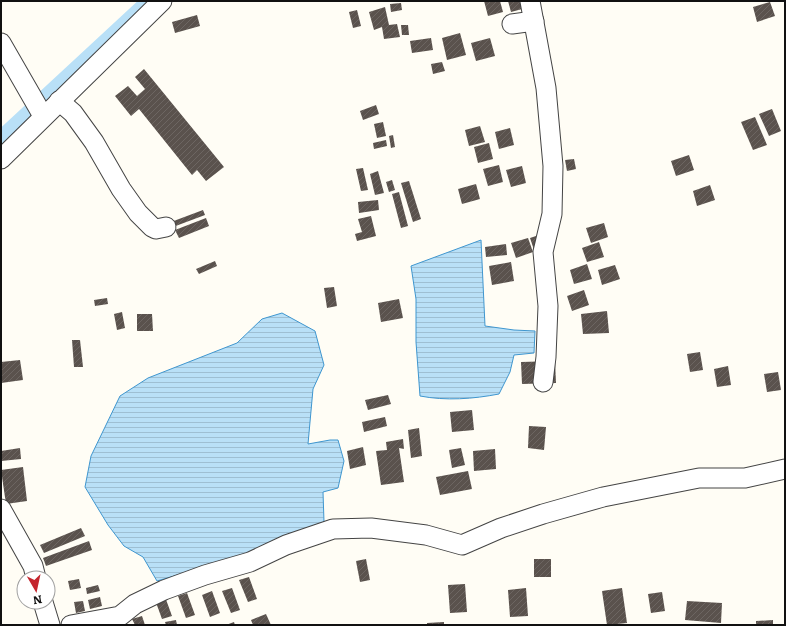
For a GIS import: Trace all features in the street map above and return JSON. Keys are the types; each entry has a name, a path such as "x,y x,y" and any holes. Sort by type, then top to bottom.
{"street":[{"path":"1,159 59,100 162,1"},
{"path":"530,1 546,88 553,166 552,214 543,252 548,306 546,357 543,382"},
{"path":"512,24 534,21"},
{"path":"2,45 43,116"},
{"path":"59,100 73,113 94,142 121,189 138,212 152,227 156,229 166,227"},
{"path":"71,625 120,616 135,604 164,590 205,575 250,562 286,546 333,529 371,528 426,534 462,545 501,528 536,516 603,497 699,478 745,478 785,469"},
{"path":"1,509 34,570"},
{"path":"45,610 50,625"}],"water":[{"path":"481,240 485,326 535,331 534,353 514,355 510,372 499,394 460,399 430,398 420,396 416,342 416,299 411,266"},
{"path":"282,313 315,331 324,365 313,389 308,444 338,440 344,461 338,488 323,492 324,522 263,550 157,581 143,557 124,546 108,525 85,487 91,456 120,396 148,378 237,343 262,319"}],"building":[{"path":"484,1 500,1 503,12 488,16"},
{"path":"508,1 524,1 526,8 511,12"},
{"path":"770,2 775,16 757,22 753,7"},
{"path":"401,3 402,10 391,12 390,4"},
{"path":"385,7 389,25 397,24 400,37 384,39 382,27 374,30 369,12"},
{"path":"357,10 361,26 353,28 349,12"},
{"path":"197,15 200,26 175,33 172,22"},
{"path":"401,25 408,25 409,35 402,35"},
{"path":"460,33 466,55 447,60 442,38"},
{"path":"431,38 433,50 412,53 410,41"},
{"path":"490,38 495,56 476,61 471,43"},
{"path":"442,62 445,71 433,74 431,64"},
{"path":"144,69 224,167 206,181 197,170 192,175 139,109 131,116 115,96 128,86 137,96 145,89 135,77"},
{"path":"376,105 379,114 363,120 360,111"},
{"path":"772,109 781,131 769,136 759,114"},
{"path":"755,117 767,145 753,150 741,122"},
{"path":"383,122 386,136 377,138 374,124"},
{"path":"480,126 485,142 469,146 465,130"},
{"path":"510,128 514,145 499,149 495,132"},
{"path":"393,135 395,147 391,148 389,136"},
{"path":"386,140 387,146 374,149 373,143"},
{"path":"489,143 493,159 478,163 474,147"},
{"path":"689,155 694,170 676,176 671,161"},
{"path":"574,159 576,169 567,171 565,160"},
{"path":"499,165 503,182 488,186 483,169"},
{"path":"522,166 526,183 511,187 506,170"},
{"path":"363,168 368,190 361,191 356,169"},
{"path":"378,171 384,193 375,195 370,174"},
{"path":"392,180 395,190 389,192 386,182"},
{"path":"409,181 421,219 413,222 401,183"},
{"path":"476,184 480,199 462,204 458,189"},
{"path":"710,185 715,200 697,206 693,191"},
{"path":"399,192 408,226 401,228 392,194"},
{"path":"378,200 379,210 359,213 358,202"},
{"path":"203,210 205,215 173,227 171,222"},
{"path":"371,216 376,236 357,241 355,234 362,232 358,219"},
{"path":"206,218 209,226 179,238 175,230"},
{"path":"604,223 608,237 591,243 586,228"},
{"path":"548,232 535,253 530,238"},
{"path":"528,238 533,252 516,258 511,243"},
{"path":"599,242 604,257 587,262 582,248"},
{"path":"506,244 507,255 486,257 485,247"},
{"path":"215,261 217,266 199,274 196,269"},
{"path":"511,262 514,281 492,285 489,266"},
{"path":"587,264 592,279 574,284 570,270"},
{"path":"615,265 620,279 602,285 598,270"},
{"path":"334,287 337,306 327,308 324,288"},
{"path":"584,290 589,305 572,311 567,296"},
{"path":"107,298 108,304 95,306 94,300"},
{"path":"399,299 403,318 381,322 378,303"},
{"path":"607,311 609,333 583,334 581,314"},
{"path":"122,312 125,328 117,330 114,314"},
{"path":"137,314 152,314 153,331 137,331"},
{"path":"72,340 80,340 83,367 74,367"},
{"path":"700,352 703,370 690,372 687,354"},
{"path":"20,360 23,380 1,383 1,362"},
{"path":"555,361 556,383 522,384 521,362"},
{"path":"728,366 731,385 717,387 714,369"},
{"path":"778,372 781,390 767,392 764,374"},
{"path":"388,395 391,404 368,410 365,400"},
{"path":"472,410 474,430 452,432 450,412"},
{"path":"385,417 387,426 364,432 362,422"},
{"path":"529,426 546,427 544,450 528,448"},
{"path":"419,428 422,456 411,458 408,430"},
{"path":"403,439 404,449 399,448 404,482 381,485 376,451 387,450 386,442"},
{"path":"363,447 366,465 350,469 347,451"},
{"path":"20,448 21,459 1,461 1,451"},
{"path":"461,448 465,465 452,468 449,450"},
{"path":"495,449 496,469 474,471 473,451"},
{"path":"23,467 27,501 6,504 1,470"},
{"path":"468,471 472,489 440,495 436,477"},
{"path":"81,528 85,536 44,553 40,545"},
{"path":"89,541 92,550 46,566 43,558"},
{"path":"366,559 370,580 360,582 356,561"},
{"path":"534,559 551,559 551,577 534,577"},
{"path":"249,577 257,599 248,602 239,580"},
{"path":"79,579 81,588 70,590 68,581"},
{"path":"465,584 467,612 450,613 448,585"},
{"path":"98,585 100,591 87,594 86,588"},
{"path":"232,588 240,610 231,613 222,591"},
{"path":"526,588 528,616 510,617 508,590"},
{"path":"622,588 627,623 607,625 602,591"},
{"path":"212,591 220,613 210,617 202,595"},
{"path":"662,592 665,611 651,613 648,594"},
{"path":"187,593 195,615 186,618 178,596"},
{"path":"164,594 172,616 162,619 154,597"},
{"path":"100,597 102,606 90,609 88,600"},
{"path":"83,601 85,611 76,613 74,602"},
{"path":"687,601 722,603 721,623 685,620"},
{"path":"266,614 271,625 253,625 251,620"},
{"path":"142,616 145,625 135,625 132,619"},
{"path":"176,620 177,625 166,625 165,622"},
{"path":"773,620 773,625 756,625 756,621"},
{"path":"234,622 235,625 226,625"},
{"path":"444,622 444,625 427,625 427,623"}],"waterway":[{"path":"1,137 148,1"}]}
